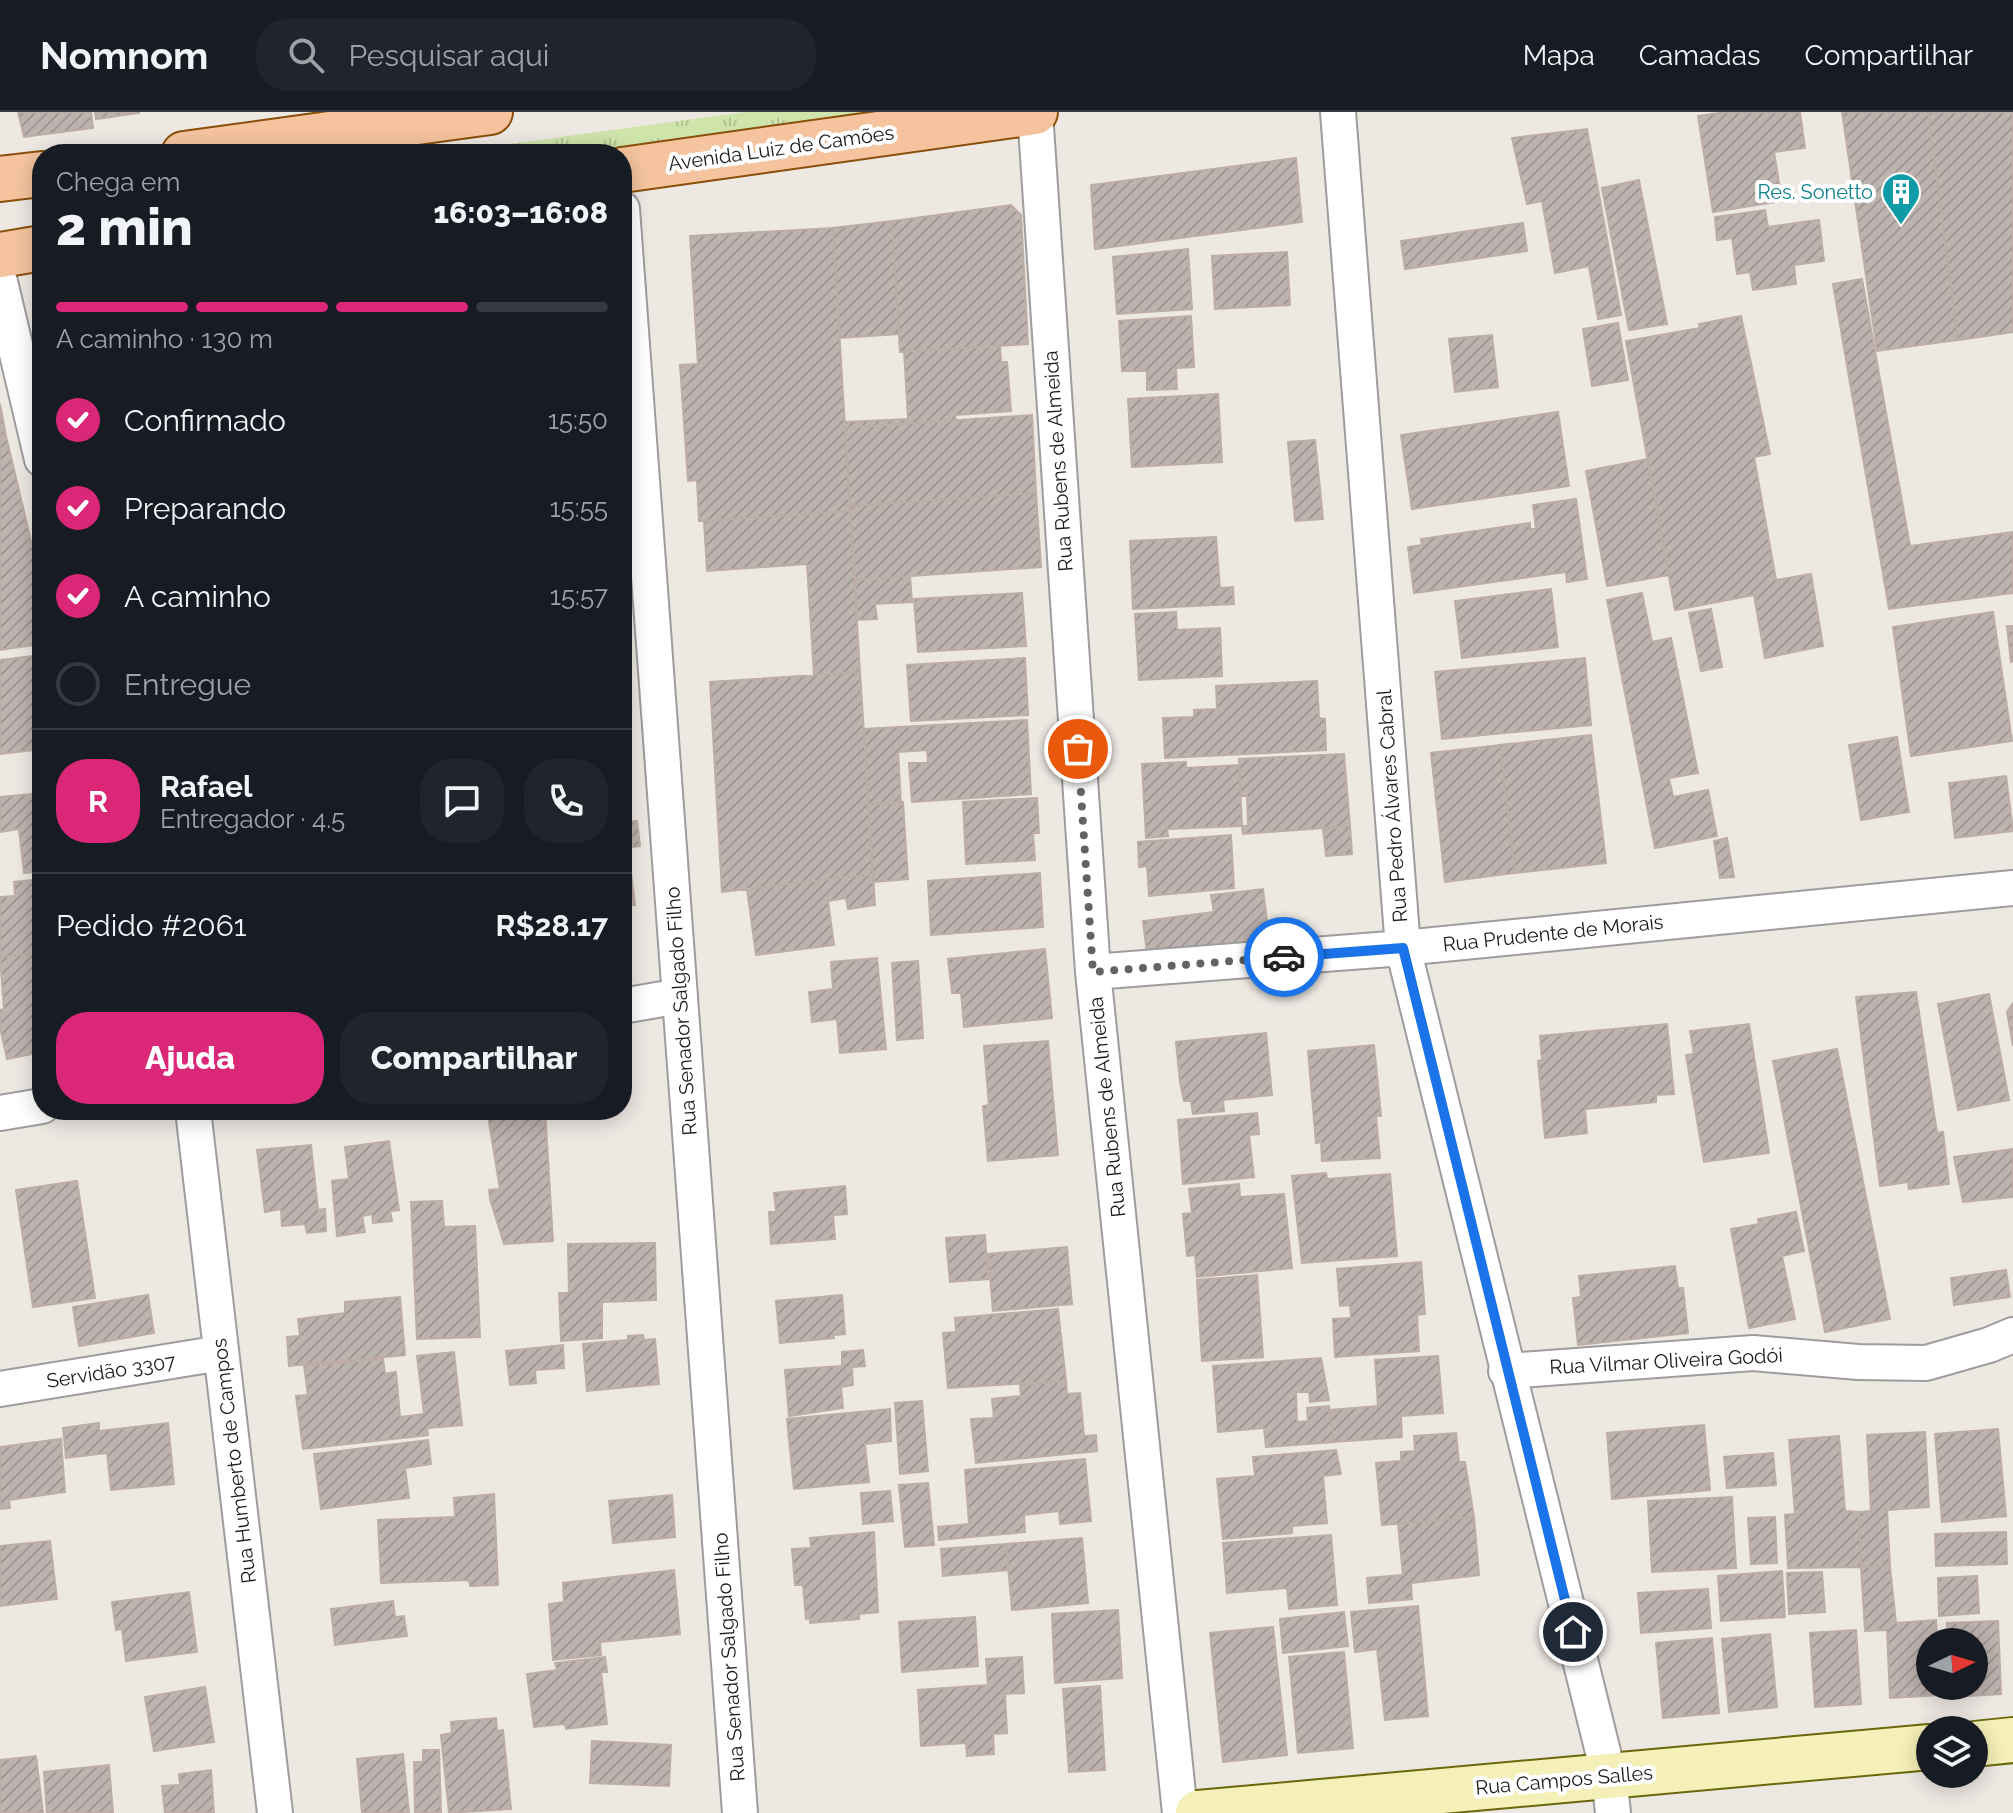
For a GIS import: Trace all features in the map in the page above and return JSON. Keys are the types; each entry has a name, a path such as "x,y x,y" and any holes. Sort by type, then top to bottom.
{"main road":[{"path":"257,144 490,112"},
{"name":"Avenida Luiz de Camões","path":"632,169 1035,112"},
{"path":"0,179 32,175"},
{"path":"0,255 32,250"},
{"path":"1988,1743 2013,1740"},
{"name":"Rua Campos Salles","path":"1198,1813 1611,1795 1916,1749"}],"street":[{"name":"Rua Rubens de Almeida","path":"1035,112 1093,972 1180,1813"},
{"name":"Rua Pedro Álvares Cabral","path":"1338,112 1403,948 1611,1795"},
{"path":"0,282 32,417"},
{"name":"Rua Senador Salgado Filho","path":"632,345 740,1813"},
{"name":"Rua Prudente de Morais","path":"1093,972 1403,948 2013,888"},
{"path":"632,1004 680,996"},
{"path":"0,1113 32,1108"},
{"name":"Rua Humberto de Campos","path":"194,1120 275,1813"},
{"name":"Rua Vilmar Oliveira Godói","path":"1506,1371 1753,1353 1858,1362 1926,1363 2013,1335"},
{"name":"Servidão 3307","path":"0,1389 221,1353"}],"green space":[{"path":"744,112 872,112 632,147 632,144 509,144"}],"building":[{"path":"18,112 91,112 93,128 24,137"},
{"path":"95,112 139,112 139,113 96,119"},
{"path":"1726,112 1800,112 1805,148 1774,152 1782,201 1713,212 1698,116"},
{"name":"Res. Sonetto","path":"1842,112 1928,112 1958,340 1877,351"},
{"path":"1928,112 2013,112 2013,332 1958,340"},
{"path":"1587,129 1621,315 1598,319 1589,266 1555,273 1542,201 1527,204 1512,138"},
{"path":"1296,158 1302,222 1095,249 1091,185"},
{"path":"1639,180 1667,324 1629,330 1602,188"},
{"path":"1011,205 1021,215 1028,344 900,352 892,221"},
{"path":"1765,210 1768,227 1819,220 1824,261 1794,265 1796,284 1753,290 1750,272 1737,274 1732,238 1717,240 1715,217"},
{"path":"892,221 899,334 840,338 833,228"},
{"path":"1523,223 1527,251 1405,269 1401,241"},
{"path":"833,228 850,511 699,521 697,480 688,481 680,365 698,364 690,236"},
{"path":"1188,249 1192,309 1117,314 1113,257"},
{"path":"1287,252 1290,305 1215,309 1212,256"},
{"path":"1862,279 1910,546 2013,532 2013,593 1889,609 1833,284"},
{"path":"1191,316 1194,367 1176,368 1177,389 1147,390 1147,371 1122,371 1119,321"},
{"path":"1741,316 1770,454 1754,457 1776,580 1811,574 1823,646 1765,658 1754,595 1675,610 1626,341 1700,328 1699,324"},
{"path":"1618,323 1628,380 1592,386 1583,329"},
{"path":"1492,335 1498,387 1455,392 1449,339"},
{"path":"1000,346 1001,362 1007,362 1011,411 955,415 956,420 845,428 845,422 908,419 904,351"},
{"path":"1218,394 1222,462 1132,467 1128,399"},
{"path":"0,404 6,436 0,437"},
{"path":"1558,412 1569,486 1412,509 1401,435"},
{"path":"1032,415 1036,493 850,506 845,428"},
{"path":"6,436 32,545 32,645 0,650 0,437"},
{"path":"1315,440 1323,519 1295,521 1288,442"},
{"path":"1648,459 1669,575 1607,586 1586,471"},
{"path":"1036,493 1041,567 855,580 850,506"},
{"path":"1576,499 1587,579 1567,582 1566,572 1414,593 1408,547 1422,545 1421,539 1530,523 1530,529 1536,529 1533,505"},
{"path":"850,511 860,672 814,675 807,564 707,571 704,521"},
{"path":"1216,537 1220,588 1233,587 1234,604 1133,609 1130,541"},
{"path":"910,576 912,602 875,604 877,619 857,620 855,580"},
{"path":"1551,589 1558,647 1462,658 1455,601"},
{"path":"1022,593 1026,646 918,652 914,599"},
{"path":"1642,593 1652,642 1671,638 1698,773 1669,778 1673,797 1708,790 1717,836 1655,848 1607,600"},
{"path":"1711,609 1722,667 1701,671 1689,613"},
{"path":"1176,612 1177,630 1220,628 1222,676 1139,680 1135,614"},
{"path":"1993,612 2012,741 1911,756 1893,627"},
{"path":"2007,626 2013,626 2011,662"},
{"path":"32,656 32,750 0,754 0,660"},
{"path":"1025,658 1028,715 911,721 907,665"},
{"path":"1585,658 1591,725 1442,739 1435,672"},
{"path":"860,672 873,874 722,892 710,682"},
{"path":"1317,681 1319,718 1325,719 1326,750 1165,758 1163,718 1194,717 1194,710 1217,709 1216,686"},
{"path":"1027,720 1031,794 912,802 909,763 928,763 927,750 898,752 901,803 868,804 864,729"},
{"path":"1591,735 1606,863 1515,873 1500,745"},
{"path":"1897,737 1909,812 1861,820 1849,745"},
{"path":"1500,745 1515,873 1445,882 1431,753"},
{"path":"1344,754 1350,826 1243,834 1242,826 1248,826 1247,796 1241,796 1239,759"},
{"path":"1186,762 1186,768 1239,765 1242,826 1167,829 1168,836 1146,838 1142,764"},
{"path":"2006,776 2013,831 1955,838 1949,783"},
{"path":"32,794 32,872 24,873 19,829 0,832 0,797"},
{"path":"1037,798 1039,833 1033,833 1035,860 966,864 963,802"},
{"path":"903,802 908,879 873,882 868,804"},
{"path":"637,821 640,846 632,847 632,822"},
{"path":"1350,826 1352,854 1326,856 1323,829"},
{"path":"1231,835 1234,888 1149,896 1147,866 1139,867 1138,842"},
{"path":"1727,838 1734,877 1720,878 1714,841"},
{"path":"1040,873 1043,927 931,935 928,881"},
{"path":"873,874 875,905 848,909 846,898 828,901 834,945 756,955 747,889"},
{"path":"32,880 32,953 0,957 0,897 15,896 14,882"},
{"path":"1263,889 1268,929 1254,931 1256,941 1148,961 1143,921 1214,912 1211,895"},
{"path":"1045,949 1052,1018 964,1027 961,993 952,993 948,959"},
{"path":"32,953 32,1054 7,1059 0,1027 0,1010 4,1009 0,957"},
{"path":"877,958 886,1049 840,1053 837,1019 812,1022 809,992 833,989 831,962"},
{"path":"918,961 923,1038 897,1040 892,963"},
{"path":"1916,992 1937,1133 1943,1132 1949,1184 1909,1189 1908,1182 1880,1186 1856,997"},
{"path":"1989,994 2009,1100 1958,1110 1938,1004"},
{"path":"2013,1003 2013,1046 2007,1012"},
{"path":"1667,1024 1674,1094 1656,1095 1656,1102 1585,1109 1587,1133 1545,1138 1538,1061 1542,1060 1540,1036"},
{"path":"1749,1024 1769,1153 1704,1162 1686,1055 1694,1054 1690,1031"},
{"path":"1266,1033 1272,1095 1223,1100 1224,1111 1193,1114 1191,1101 1184,1101 1176,1042"},
{"path":"1048,1041 1058,1155 988,1161 983,1106 989,1105 984,1046"},
{"path":"1374,1045 1381,1116 1376,1116 1380,1158 1322,1161 1321,1142 1316,1143 1308,1051"},
{"path":"1837,1049 1890,1319 1825,1332 1773,1061"},
{"path":"1257,1113 1259,1134 1249,1135 1254,1177 1183,1184 1178,1120"},
{"path":"489,1120 546,1120 553,1241 504,1244 489,1190 500,1189"},
{"path":"389,1141 399,1210 390,1211 392,1221 373,1223 372,1214 362,1216 365,1232 337,1236 332,1181 349,1179 345,1147"},
{"path":"311,1145 318,1210 325,1209 326,1231 307,1233 305,1224 282,1226 281,1209 265,1212 257,1150"},
{"path":"2013,1149 2013,1197 1963,1202 1954,1157"},
{"path":"1326,1173 1327,1179 1390,1174 1397,1256 1302,1263 1292,1176"},
{"path":"77,1181 95,1298 33,1307 16,1190"},
{"path":"1239,1184 1240,1197 1284,1194 1292,1268 1197,1277 1195,1255 1187,1256 1183,1214 1192,1213 1189,1189"},
{"path":"845,1186 847,1214 833,1215 835,1239 771,1244 769,1212 776,1212 774,1193"},
{"path":"442,1201 444,1227 475,1226 480,1337 417,1339 411,1202"},
{"path":"1796,1212 1804,1251 1782,1256 1795,1319 1749,1328 1731,1229 1759,1224 1758,1219"},
{"path":"985,1235 988,1279 950,1282 946,1238"},
{"path":"655,1243 656,1300 602,1302 602,1338 561,1341 559,1293 569,1293 568,1244"},
{"path":"1067,1247 1072,1304 993,1311 988,1254"},
{"path":"1421,1262 1425,1314 1417,1315 1419,1351 1335,1357 1333,1319 1351,1318 1350,1305 1340,1306 1337,1269"},
{"path":"1675,1266 1678,1288 1683,1288 1688,1333 1578,1345 1573,1298 1581,1297 1579,1276"},
{"path":"2006,1270 2010,1297 1954,1305 1951,1278"},
{"path":"1257,1275 1263,1357 1202,1361 1197,1280"},
{"path":"148,1295 154,1333 79,1346 73,1307"},
{"path":"842,1295 845,1334 833,1335 834,1338 780,1343 776,1301"},
{"path":"400,1297 405,1355 289,1366 287,1337 300,1336 298,1319 345,1313 345,1302"},
{"path":"1058,1309 1066,1381 948,1388 943,1333 956,1332 955,1318"},
{"path":"643,1335 644,1340 655,1339 659,1384 587,1391 583,1344 628,1340 628,1336"},
{"path":"563,1345 564,1368 535,1370 536,1383 510,1385 506,1351"},
{"path":"863,1350 865,1366 852,1367 853,1385 841,1387 843,1408 789,1416 785,1370 842,1366 842,1352"},
{"path":"454,1352 462,1425 427,1428 428,1435 303,1449 296,1396 308,1395 304,1366 383,1359 385,1374 396,1372 400,1417 424,1414 417,1356"},
{"path":"1438,1356 1443,1413 1401,1416 1402,1437 1334,1442 1330,1410 1378,1406 1375,1360"},
{"path":"1321,1358 1329,1400 1310,1402 1309,1392 1296,1392 1297,1422 1308,1421 1307,1408 1329,1406 1334,1442 1266,1447 1264,1428 1218,1432 1213,1366"},
{"path":"1066,1381 1067,1394 1080,1393 1084,1436 1096,1435 1097,1451 976,1463 971,1419 994,1418 992,1399 1021,1396 1020,1385"},
{"path":"922,1401 928,1471 900,1474 895,1403"},
{"path":"890,1409 891,1441 865,1444 869,1482 794,1489 787,1419"},
{"path":"99,1423 99,1431 168,1423 174,1484 111,1490 107,1453 66,1458 63,1428"},
{"path":"1704,1425 1710,1490 1612,1499 1607,1433"},
{"path":"1998,1429 2006,1516 1942,1522 1935,1434"},
{"path":"1925,1432 1929,1507 1887,1510 1890,1566 1861,1567 1859,1512 1871,1511 1867,1435"},
{"path":"1456,1433 1459,1462 1465,1462 1474,1517 1382,1525 1376,1463 1401,1461 1401,1452 1415,1451 1414,1436"},
{"path":"1839,1436 1845,1511 1859,1512 1861,1567 1788,1568 1785,1515 1795,1514 1789,1440"},
{"path":"61,1439 65,1492 9,1500 10,1508 0,1509 0,1447"},
{"path":"428,1440 431,1464 405,1468 409,1498 321,1509 314,1454"},
{"path":"1336,1450 1341,1474 1323,1476 1327,1523 1292,1526 1292,1533 1223,1539 1217,1479 1255,1476 1253,1457"},
{"path":"1773,1453 1776,1485 1727,1488 1724,1457"},
{"path":"1085,1459 1091,1521 1060,1524 1059,1511 1024,1515 1025,1532 939,1540 938,1527 969,1524 965,1470"},
{"path":"928,1483 934,1545 905,1547 899,1485"},
{"path":"890,1491 893,1521 863,1524 861,1493"},
{"path":"494,1494 498,1585 470,1586 469,1580 381,1583 378,1520 455,1517 454,1498"},
{"path":"672,1495 675,1537 613,1543 609,1501"},
{"path":"1732,1497 1736,1568 1652,1572 1648,1501"},
{"path":"1474,1517 1479,1575 1411,1583 1412,1599 1369,1603 1367,1578 1403,1575 1398,1524"},
{"path":"1775,1517 1777,1563 1751,1564 1748,1518"},
{"path":"874,1532 878,1612 859,1614 859,1619 810,1623 810,1618 806,1619 803,1585 795,1585 792,1549 811,1548 810,1538"},
{"path":"2006,1532 2007,1564 1936,1566 1935,1534"},
{"path":"1331,1535 1337,1605 1289,1609 1287,1588 1227,1593 1223,1543"},
{"path":"1082,1538 1088,1603 1012,1610 1006,1544"},
{"path":"50,1541 57,1599 0,1606 0,1546"},
{"path":"1006,1544 1008,1570 943,1576 941,1549"},
{"path":"1890,1566 1896,1623 1936,1620 1936,1628 1916,1628 1916,1696 1890,1698 1887,1630 1865,1631 1861,1567"},
{"path":"674,1570 680,1634 600,1642 601,1655 553,1660 549,1604 564,1602 563,1583"},
{"path":"1782,1571 1785,1617 1721,1621 1718,1576"},
{"path":"1822,1572 1825,1612 1789,1614 1787,1573"},
{"path":"1977,1576 1979,1613 1939,1616 1938,1578"},
{"path":"1708,1589 1711,1628 1641,1633 1638,1593"},
{"path":"189,1592 197,1652 126,1661 122,1629 116,1630 112,1602"},
{"path":"393,1601 395,1617 404,1616 407,1636 335,1645 331,1609"},
{"path":"1418,1606 1428,1716 1385,1720 1377,1649 1355,1652 1351,1612"},
{"path":"1118,1610 1122,1678 1055,1683 1052,1614"},
{"path":"1344,1612 1348,1646 1283,1653 1280,1619"},
{"path":"975,1617 978,1666 902,1672 899,1622"},
{"path":"1998,1621 2001,1694 1988,1695 1988,1628 1947,1628 1947,1623"},
{"path":"1273,1627 1287,1755 1223,1762 1210,1633"},
{"path":"1856,1630 1861,1704 1815,1707 1810,1633"},
{"path":"1770,1634 1777,1707 1729,1712 1722,1639"},
{"path":"1712,1638 1719,1713 1663,1718 1656,1643"},
{"path":"1344,1652 1353,1748 1298,1753 1289,1657"},
{"path":"605,1657 607,1672 601,1672 607,1724 566,1729 565,1724 534,1727 527,1674 557,1670 555,1663"},
{"path":"1022,1657 1024,1693 1005,1694 1007,1733 993,1734 994,1754 967,1756 966,1743 921,1746 918,1690 988,1685 986,1659"},
{"path":"1100,1686 1105,1770 1069,1772 1063,1689"},
{"path":"205,1687 214,1742 154,1751 145,1697"},
{"path":"496,1718 497,1731 503,1730 511,1809 449,1813 441,1735 452,1733 451,1722"},
{"path":"592,1741 671,1745 669,1786 590,1783"},
{"path":"423,1750 439,1750 441,1813 415,1813 414,1762 423,1762"},
{"path":"403,1754 409,1813 362,1813 357,1759"},
{"path":"36,1756 43,1813 0,1813 0,1760"},
{"path":"109,1765 113,1813 47,1813 44,1772"},
{"path":"211,1770 214,1813 165,1813 162,1786 180,1785 179,1774"}],"way so far":[{"path":"1078,749 1093,972 1284,957"}],"place":[{"name":"Res. Sonetto","path":"1901,226"}],"route":[{"path":"1284,957 1403,948 1573,1632"}]}
